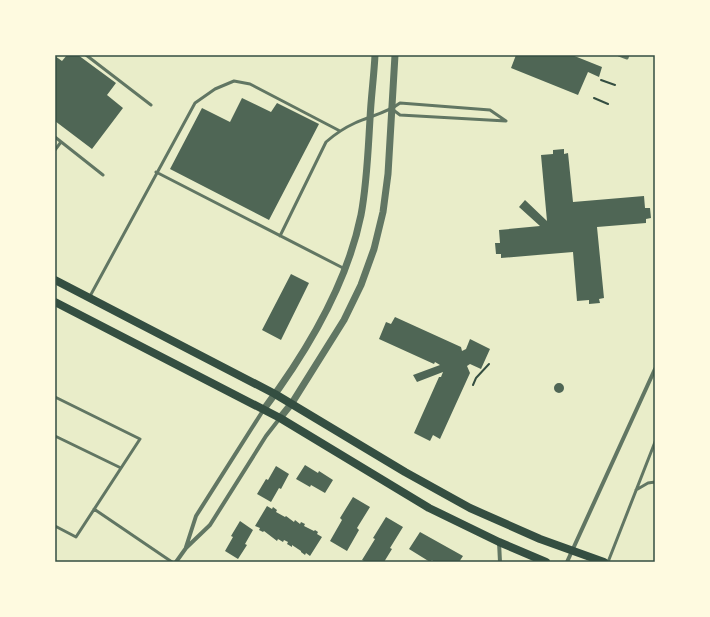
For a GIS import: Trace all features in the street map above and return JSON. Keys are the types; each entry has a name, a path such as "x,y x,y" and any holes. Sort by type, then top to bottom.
{"main road":[{"path":"55,280 292,403 442,493 505,524 572,552 604,562"},
{"path":"55,302 264,409 429,508 499,542 546,562"}],"street":[{"path":"186,548 196,516 322,318 345,269 356,234 364,197 367,174 375,55"},
{"path":"176,562 186,548 210,525 266,436 292,403 344,320 368,268 383,212 388,174 395,55"},
{"path":"567,562 655,369"},
{"path":"499,542 500,562"}],"lane":[{"path":"86,55 151,105"},
{"path":"619,55 628,56"},
{"path":"89,298 156,172 195,103 215,89 234,81 250,84 340,131"},
{"path":"280,236 326,142 340,131 392,109 400,102 490,110 506,122 400,115 392,109"},
{"path":"55,137 103,175"},
{"path":"55,150 61,142"},
{"path":"156,172 345,269"},
{"path":"55,397 140,439 76,537 55,526"},
{"path":"55,436 121,468"},
{"path":"608,562 655,442"},
{"path":"636,490 648,483 655,482"},
{"path":"94,509 172,562"}],"path":[{"path":"602,80 615,85"},
{"path":"594,98 608,104"},
{"path":"473,385 476,378 489,364"}],"building":[{"path":"67,55 78,55 116,83 107,95 123,108 92,149 55,121 55,56 62,61"},
{"path":"516,55 572,55 602,67 599,77 588,72 578,95 511,68"},
{"path":"242,98 271,112 277,103 319,124 269,220 170,169 202,108 230,122"},
{"path":"564,149 564,154 568,153 573,202 644,196 645,208 650,208 651,218 646,219 646,223 597,227 604,298 599,299 600,303 589,304 589,300 577,301 573,252 501,258 501,254 496,254 495,243 500,243 499,230 540,226 519,207 525,200 547,221 541,155 553,154 553,150"},
{"path":"291,274 309,283 281,340 262,330"},
{"path":"395,317 461,347 462,351 466,349 470,339 490,349 481,369 470,364 467,366 470,373 440,439 433,435 430,441 414,433 439,377 441,377 443,372 417,382 413,375 440,365 435,362 434,364 379,339 386,322 391,324"},
{"path":"557,383 561,383 563,384 563,392 557,393 554,390 554,386"},
{"path":"305,465 318,473 319,471 333,480 325,493 296,479"},
{"path":"276,466 289,474 281,489 279,488 271,502 257,494 266,479 268,480"},
{"path":"353,497 370,507 357,528 359,530 347,551 330,541 342,520 340,518"},
{"path":"267,506 272,509 273,507 277,510 276,512 285,517 286,516 294,522 295,520 300,524 301,522 305,524 304,526 318,532 317,534 322,537 310,556 306,553 305,555 292,545 292,547 287,544 288,542 284,540 283,542 278,539 277,541 255,526"},
{"path":"386,517 403,527 390,548 392,549 384,562 366,562 362,560 375,539 373,538"},
{"path":"240,521 253,530 245,544 247,545 238,559 225,551 233,537 231,536"},
{"path":"420,532 463,556 459,562 434,562 432,560 430,562 409,549"}]}
